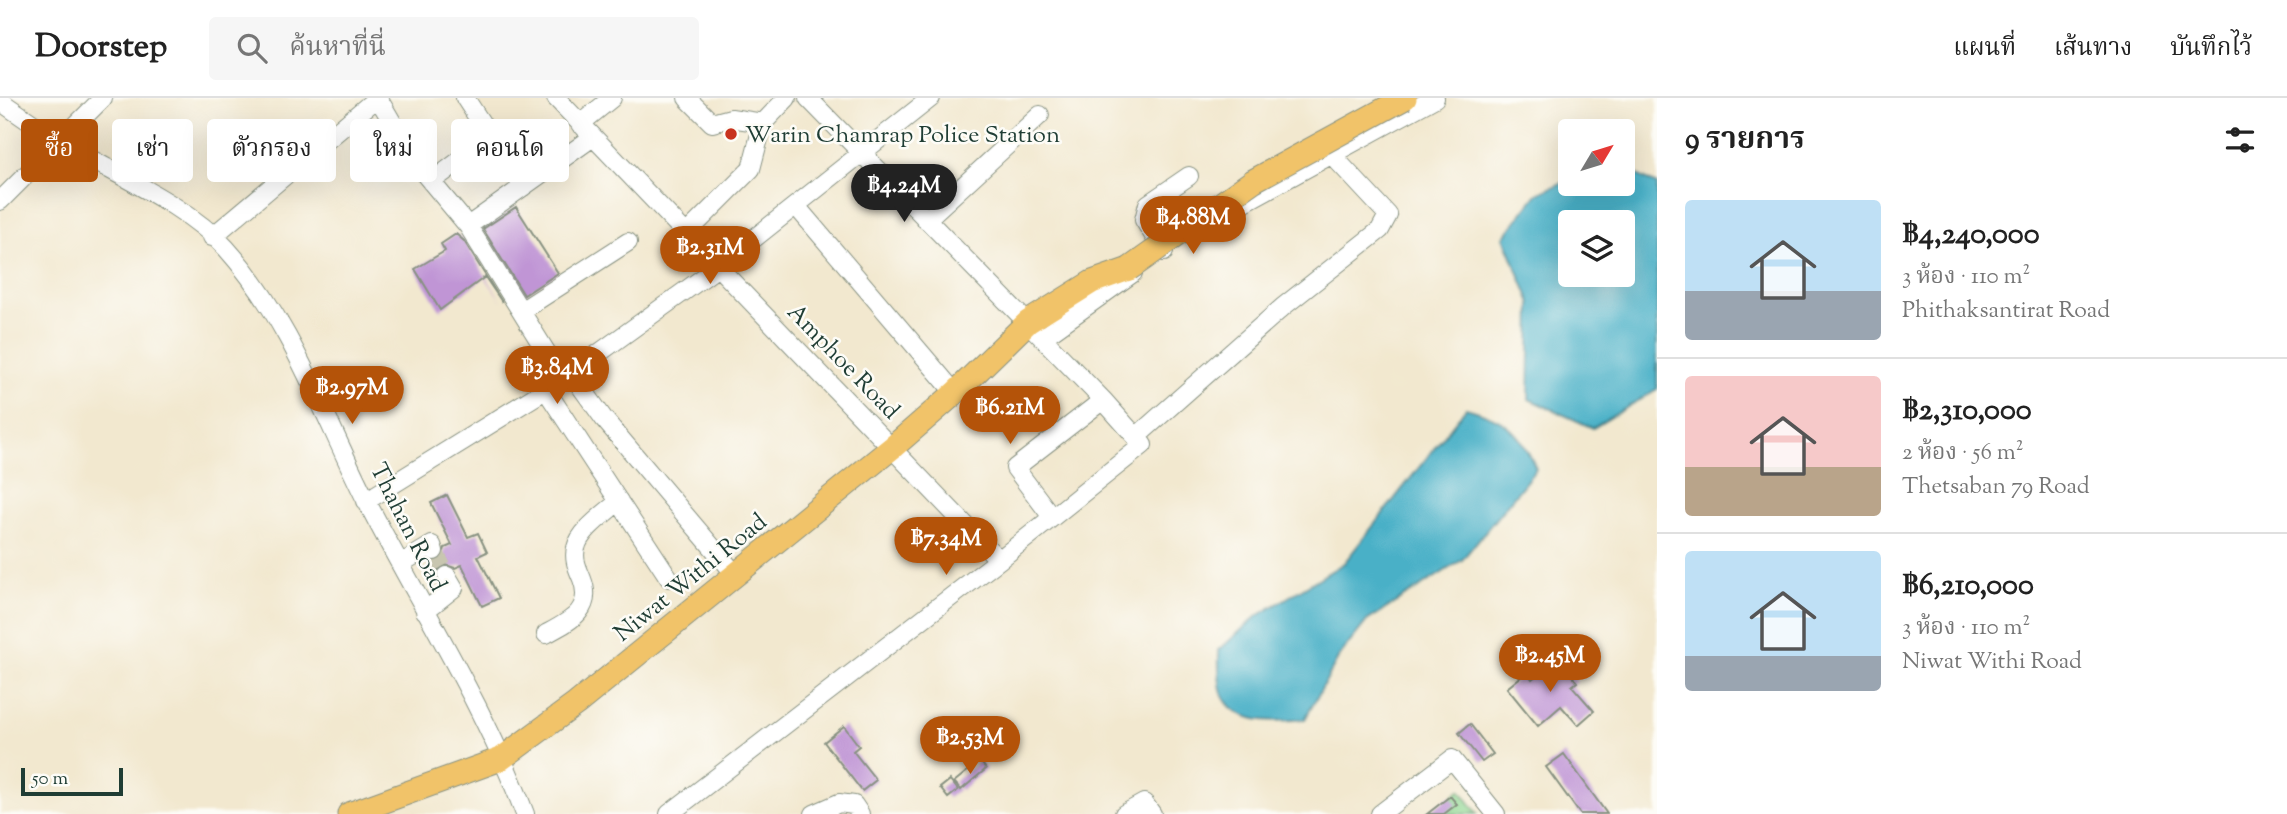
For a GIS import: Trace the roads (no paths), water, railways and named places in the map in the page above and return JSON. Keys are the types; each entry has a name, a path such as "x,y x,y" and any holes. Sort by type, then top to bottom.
{"main road":[{"name":"Niwat Withi Road","path":"349,814 501,759 576,704 1092,282 1129,269 1253,181 1405,98"}],"street":[{"path":"82,119 103,98"},
{"path":"212,237 377,98 390,119"},
{"path":"465,98 478,119"},
{"name":"Amphoe Road","path":"556,98 999,560"},
{"path":"468,226 523,187 587,131 612,98"},
{"path":"687,98 712,123 731,118 763,123"},
{"path":"686,234 751,169 763,123 787,98"},
{"path":"669,814 999,560 1143,445 1103,400 808,98"},
{"path":"366,501 567,376 718,267 931,98"},
{"path":"1035,330 1219,216 1435,98"},
{"name":"Thahan Road","path":"0,101 26,119"},
{"path":"926,220 1040,115"},
{"path":"1136,437 1284,306 1380,230 1388,215 1332,155"},
{"name":"Thahan Road","path":"98,163 167,202 225,247 260,291 284,332 366,501 501,759 524,814"},
{"path":"1164,252 1144,220 1148,204 1189,176"},
{"path":"0,201 21,180"},
{"path":"431,182 468,226 521,311 567,376 735,573"},
{"path":"520,182 523,187"},
{"path":"796,206 955,393"},
{"path":"521,311 628,242"},
{"path":"546,390 669,578"},
{"path":"1052,517 1015,468 1103,400"},
{"path":"546,634 570,621 583,608 587,594 575,560 576,546 585,533 619,501"},
{"path":"400,564 432,545 434,551"},
{"path":"425,611 454,588 447,576"},
{"path":"1380,814 1452,759 1496,814"},
{"path":"814,814 839,803 854,805 860,814"},
{"path":"1124,814 1144,803 1152,814"}],"water":[{"path":"1635,174 1657,185 1657,389 1593,428 1529,399 1531,303 1504,237 1537,194 1558,184 1558,196 1635,196"},
{"path":"1466,408 1492,417 1510,428 1524,445 1536,469 1462,560 1367,621 1340,655 1305,719 1268,721 1244,716 1234,710 1221,689 1219,650 1256,617 1344,563"}],"tunnel":[{"path":"434,551 447,576"}],"place":[{"name":"Warin Chamrap Police Station","path":"731,134"}]}
